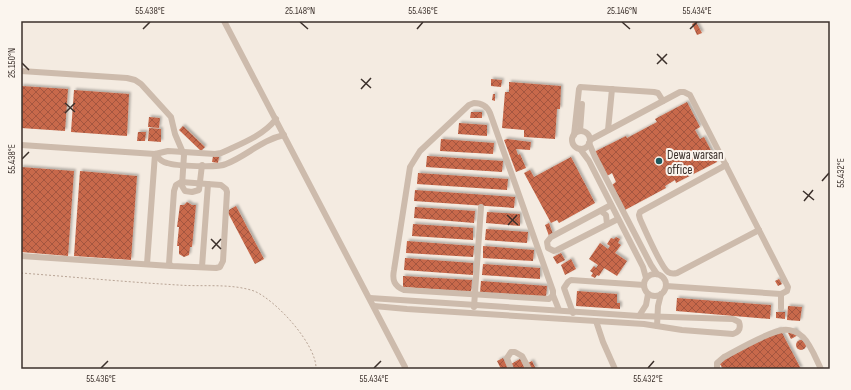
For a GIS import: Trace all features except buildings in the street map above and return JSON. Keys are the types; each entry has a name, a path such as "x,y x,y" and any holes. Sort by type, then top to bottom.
{"lane":[{"path":"224,21 405,367"},
{"path":"21,71 127,78 135,80 141,84 169,114 173,121 175,134 185,158 183,183"},
{"path":"577,133 579,88 654,92 658,93 663,101"},
{"path":"608,130 612,89"},
{"path":"580,149 586,147 590,141 608,130 680,92 690,95 788,287 787,291 781,294 666,286"},
{"path":"553,295 546,300 404,290 396,285 393,276 408,174 413,161 420,151 469,105 479,103 488,108 552,286 553,295 559,310"},
{"path":"577,133 588,134 595,157 652,268 664,279 666,286 665,291 655,297 646,292 644,285 646,278 643,267 589,161 580,149 574,145 572,140 577,133 582,104"},
{"path":"21,145 156,154 163,152 183,152 218,154 258,135 268,128 276,119"},
{"path":"156,154 166,163 202,166 224,165 266,141 284,135"},
{"path":"236,146 242,156"},
{"path":"146,264 156,154"},
{"path":"726,165 640,212 640,219 665,269 670,274 673,274 759,230"},
{"path":"200,184 202,166"},
{"path":"21,256 171,266 218,268 223,261 226,190 223,186 183,183 176,185 174,191 168,261 171,266"},
{"path":"202,267 208,184"},
{"path":"611,205 551,237 546,242 548,248 554,251 557,250 618,219"},
{"path":"473,313 481,206"},
{"path":"601,211 607,218 607,224"},
{"path":"643,250 653,245"},
{"path":"646,278 657,274"},
{"path":"576,321 564,288 571,280 644,285"},
{"path":"639,316 646,305 648,294"},
{"path":"657,326 658,306 661,294"},
{"path":"781,294 781,308"},
{"path":"370,298 639,316 733,319 738,322 740,328 733,334 682,330 657,326 374,306"},
{"path":"407,309 408,301"},
{"path":"596,322 615,369"},
{"path":"717,369 718,363 724,357 772,333 783,330 794,331 803,337 821,369"},
{"path":"511,369 507,358 508,355 515,352 522,356 529,369"}],"path":[{"path":"21,273 176,285 223,286 240,288 254,292 268,298 279,308 304,337 314,356 316,369"}],"place":[{"name":"Dewa warsan office","path":"659,161"}]}
